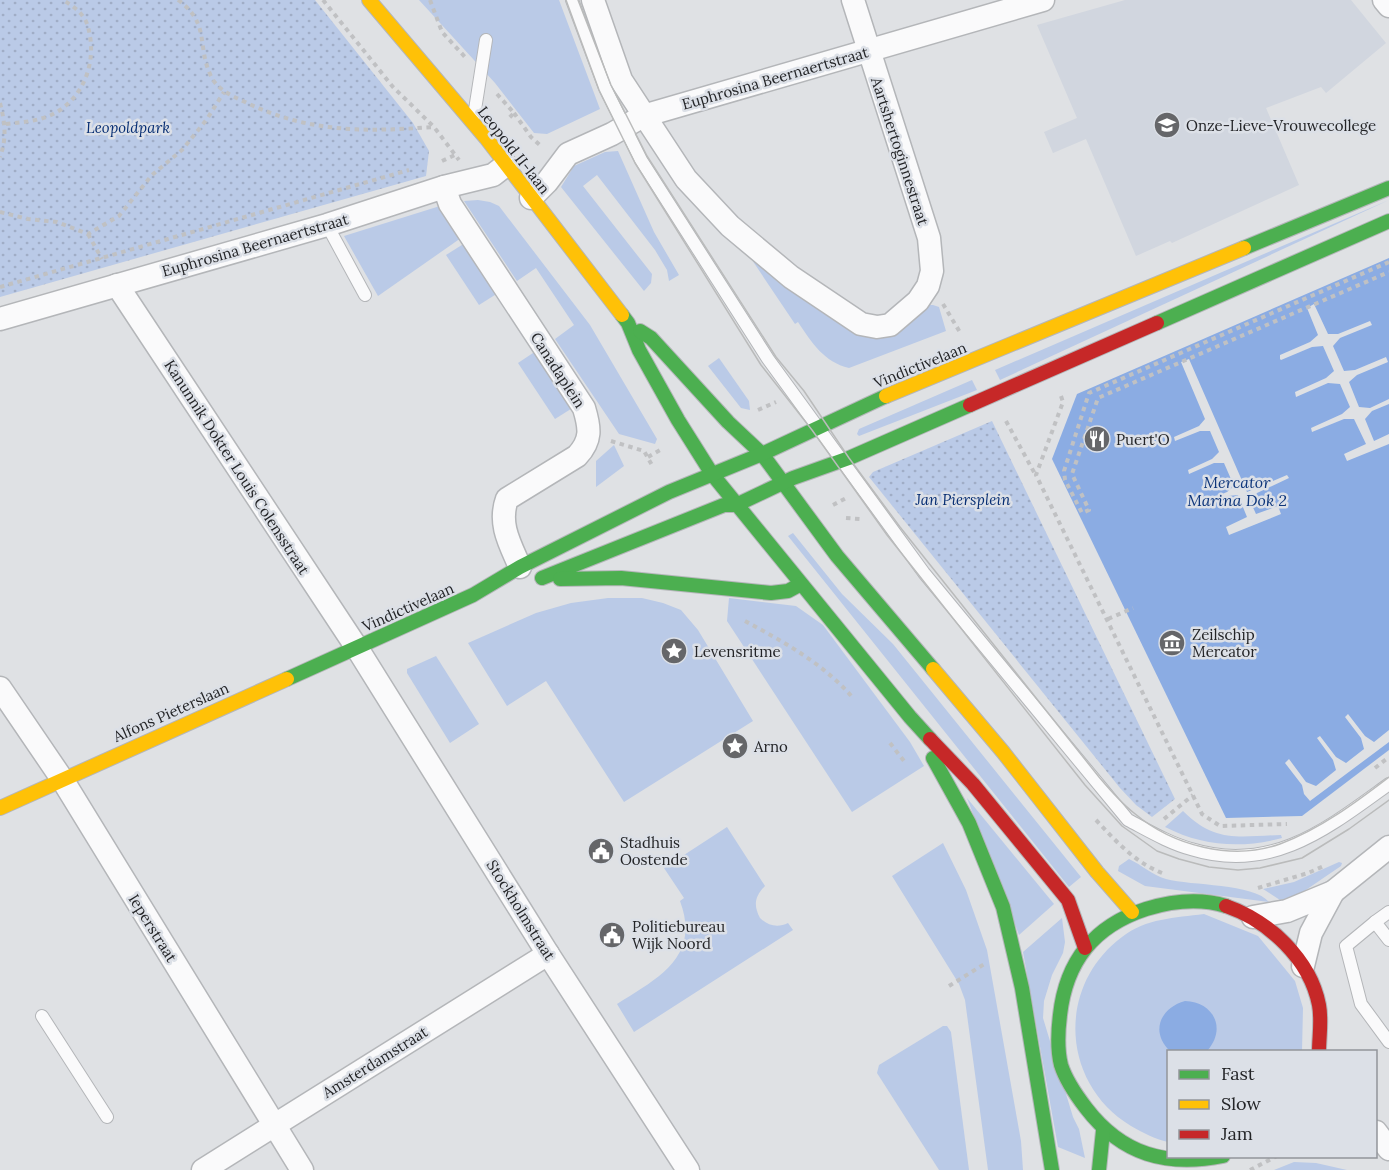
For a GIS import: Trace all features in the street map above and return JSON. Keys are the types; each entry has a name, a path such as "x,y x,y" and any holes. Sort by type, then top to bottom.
{"street":[{"name":"Leopold II-laan","path":"369,0 486,138 628,323 639,350 678,420 712,474 736,505"},
{"path":"593,0 621,80 643,116"},
{"name":"Aartshertoginnestraat","path":"643,116 686,179 730,226 791,277 848,316 861,324 877,327 890,325 918,301 928,286 932,271 929,238 853,0"},
{"name":"Euphrosina Beernaertstraat","path":"531,198 547,182 568,154 643,116 1043,0"},
{"path":"1384,0 1389,6"},
{"name":"Euphrosina Beernaertstraat","path":"0,320 327,225 444,187 493,175 506,165"},
{"name":"Canadaplein","path":"444,187 450,204 584,408 590,435"},
{"name":"Vindictivelaan","path":"527,578 669,492 762,454 911,384 973,361 1389,188"},
{"name":"Vindictivelaan","path":"357,648 474,595 527,578 724,505 736,505 793,478 842,461 1389,221"},
{"name":"Kanunnik Dokter Louis Colensstraat","path":"117,285 357,648"},
{"name":"Leopold II-laan","path":"628,323 651,338 728,422 762,454 783,484"},
{"path":"590,435 585,448 577,456 507,499 503,511 505,533 527,578 621,578 771,593 788,591 801,584"},
{"path":"783,484 837,556 1003,753 1096,872 1132,912"},
{"path":"736,505 767,539 910,717 973,784 1068,900 1085,948"},
{"name":"Alfons Pieterslaan","path":"0,808 357,648"},
{"name":"Stockholmstraat","path":"357,648 548,954 688,1170"},
{"name":"Ieperstraat","path":"0,688 62,779 302,1170"},
{"path":"910,717 969,823 1003,907 1014,946 1022,988 1052,1170"},
{"path":"1253,917 1287,911 1333,892 1389,847"},
{"path":"1304,966 1311,933 1333,892"},
{"path":"1214,1158 1184,1165 1155,1158 1130,1148 1103,1131 1077,1098 1062,1069 1058,1039 1059,1007 1068,976 1085,948 1108,926 1132,912 1172,901 1214,903 1253,917 1281,939 1304,966 1319,1005 1319,1050"},
{"name":"Amsterdamstraat","path":"203,1170 548,954"},
{"path":"1099,1170 1103,1131"}],"lane":[{"path":"572,0 605,88 641,160 768,359 924,573 1128,820 1192,850 1216,854 1267,853 1300,843 1334,824 1389,784"},
{"path":"473,123 486,40"},
{"path":"327,225 365,295"},
{"path":"1389,912 1346,946 1361,1004 1389,1042"},
{"path":"1375,922 1389,940"},
{"path":"42,1016 107,1117"}],"path":[{"path":"6,124 39,120 59,111 77,96 86,77 91,57 91,39 86,20 75,8 63,0"},
{"path":"178,0 194,16 201,32 209,73 216,85 224,92 270,114 316,126 366,130 434,127"},
{"path":"322,0 393,87 434,127 456,155 470,180"},
{"path":"88,234 119,216 152,175 182,150 207,119 224,92"},
{"path":"0,103 6,124 4,146 0,157"},
{"path":"514,113 531,137 541,146"},
{"path":"439,162 486,138"},
{"path":"534,149 550,142"},
{"path":"0,288 417,168"},
{"path":"0,212 28,219 57,222 88,234 117,285"},
{"path":"1389,262 1089,393 1064,471 1065,480 1082,513 1089,510 1072,474 1098,398 1389,272"},
{"path":"1036,475 1063,402 1058,389"},
{"path":"1001,411 1036,475 1202,814 1220,826 1298,824"},
{"path":"590,435 644,451"},
{"path":"1107,620 1133,608"},
{"path":"736,616 808,658 838,681 860,706"},
{"path":"889,741 908,767"},
{"path":"1257,888 1327,865"},
{"path":"949,986 989,961"},
{"path":"1250,1170 1273,1158"}],"shaded area":[{"name":"Onze-Lieve-Vrouwecollege","path":"1125,0 1351,0 1386,43 1326,93 1321,87 1266,108 1299,185 1172,243 1170,241 1136,256 1086,139 1053,153 1044,132 1077,118 1037,25"}],"green space":[{"name":"Leopoldpark","path":"0,0 315,0 413,123 429,151 426,176 0,297"},
{"path":"419,0 559,0 600,109 547,134 534,133 495,83"},
{"path":"618,151 654,232 679,275 669,281 667,270 655,250 597,175 583,186 652,274 651,283 644,291 561,187 574,166 605,152"},
{"path":"478,200 499,206 590,325 657,439 655,444 619,434 555,339 574,325 536,268 517,281 464,201"},
{"path":"1389,200 1000,380 995,370"},
{"path":"440,206 461,238 378,296 344,236"},
{"path":"465,243 498,293 479,305 446,255"},
{"path":"752,260 841,323 859,333 927,305 939,307 946,331 849,368 840,365 819,351 798,322 795,324"},
{"path":"536,351 574,407 555,419 518,363"},
{"path":"719,358 749,401 750,410 741,408 708,366"},
{"path":"972,380 977,390 859,436 857,434 859,429"},
{"name":"Jan Piersplein","path":"992,421 1175,799 1152,817 1136,805 1120,788 869,477 873,472"},
{"path":"614,445 624,466 596,487 596,461"},
{"path":"793,533 842,594 893,644 1081,877 1069,887 788,536"},
{"path":"608,598 642,598 681,610 698,630 753,721 624,802 546,681 507,706 468,643 536,613 571,603"},
{"path":"729,598 796,606 823,625 910,742 924,766 852,812 727,621"},
{"path":"436,656 479,724 450,743 407,673 407,669"},
{"path":"967,798 1054,904 1019,935"},
{"path":"1183,811 1206,829 1229,836 1281,835 1282,838 1252,844 1222,844 1193,838 1165,827"},
{"path":"727,827 765,886 756,901 756,909 760,918 773,925 788,923 793,930 634,1032 617,1004 647,985 672,964 685,937 685,920 680,901 684,898 664,868"},
{"path":"943,843 966,890 987,950 1021,1141 1023,1170 988,1170 965,1000 959,984 892,876"},
{"path":"1129,859 1166,879 1250,891 1269,902 1145,886 1118,871 1119,866"},
{"path":"1339,862 1342,863 1341,866 1297,896 1280,900 1263,889 1294,882"},
{"path":"1204,914 1258,936 1295,981 1303,1008 1302,1050 1167,1050 1167,1142 1149,1136 1131,1126 1108,1108 1091,1086 1080,1061 1076,1034 1077,1007 1086,981 1101,957 1131,931 1151,922"},
{"path":"1062,918 1065,942 1063,953 1052,975 1044,1001 1043,1018 1073,1117 1079,1129 1085,1158 1058,1147 1023,952"},
{"path":"943,1026 947,1026 951,1032 969,1170 939,1170 877,1073 879,1065"},
{"path":"1294,1162 1316,1163 1347,1170 1274,1170"}],"water":[{"name":"Mercator Marina Dok 2","path":"1389,258 1389,750 1302,816 1226,818 1052,459 1077,394"},
{"path":"1185,1001 1195,1003 1210,1011 1214,1018 1216,1034 1208,1050 1169,1050 1164,1044 1159,1029 1161,1021 1169,1009"}],"pier":[{"path":"1314,304 1328,334 1338,334 1370,321 1372,325 1340,338 1333,346 1344,371 1355,370 1386,357 1388,362 1357,375 1349,382 1359,407 1370,408 1389,399 1389,404 1372,411 1365,419 1374,441 1389,434 1389,444 1347,461 1344,454 1366,444 1354,419 1344,419 1312,432 1311,428 1342,414 1350,407 1340,384 1328,383 1296,397 1295,392 1326,378 1334,371 1323,346 1312,347 1280,359 1280,355 1310,342 1318,335 1307,308"},
{"path":"1189,359 1247,492 1287,475 1289,478 1257,493 1251,503 1256,514 1278,506 1281,514 1229,535 1226,527 1247,517 1238,495 1228,496 1200,508 1198,504 1227,492 1234,486 1224,463 1214,463 1189,474 1188,470 1212,459 1219,452 1210,431 1200,431 1175,441 1174,437 1199,426 1205,419 1181,362"},
{"path":"1348,714 1365,736 1374,742 1389,730 1389,742 1310,801 1304,794 1302,785 1285,763 1289,759 1306,782 1316,786 1336,770 1333,760 1317,738 1320,736 1336,757 1346,763 1364,749 1361,738 1345,717"}],"tram line":[{"path":"566,0 599,90 635,163 761,365 812,430 887,535 1085,785 1122,826 1157,851 1179,859 1209,867 1238,870 1260,868 1302,858 1349,829 1389,800"},
{"path":"578,0 611,85 647,156 776,357 804,391 849,458 900,527 1099,777 1125,805 1150,825 1185,842 1223,850 1262,849 1309,831 1350,806 1389,777"}],"traffic: fast":[{"path":"1244,248 1389,188"},
{"path":"1157,323 1389,221"},
{"path":"622,315 678,420 712,474 930,739"},
{"path":"640,331 651,338 728,422 762,454 837,556 933,669"},
{"path":"287,679 473,595 520,567 669,492 762,454 886,396"},
{"path":"542,578 724,505 736,505 793,478 849,458 970,405"},
{"path":"560,579 621,578 771,593 788,591 801,584"},
{"path":"933,758 969,823 1003,907 1022,988 1052,1170"},
{"path":"1210,1158 1183,1160 1165,1158 1130,1147 1115,1137 1100,1124 1072,1088 1061,1065 1058,1040 1063,996 1076,962 1086,948 1111,925 1146,909 1176,902 1196,901 1226,906"},
{"path":"1099,1170 1103,1131"}],"traffic: slow":[{"path":"369,0 486,138 622,315"},
{"path":"886,396 1244,248"},
{"path":"933,669 1132,912"},
{"path":"0,808 287,679"}],"traffic: jam":[{"path":"970,405 1157,323"},
{"path":"930,739 973,784 1068,900 1085,948"},
{"path":"1226,906 1257,921 1272,932 1297,957 1307,972 1319,1005 1319,1050"}],"place":[{"name":"Onze-Lieve-Vrouwecollege","path":"1167,125"},
{"name":"Puert'O","path":"1097,439"},
{"name":"Zeilschip Mercator","path":"1172,643"},
{"name":"Levensritme","path":"674,651"},
{"name":"Arno","path":"735,746"},
{"name":"Stadhuis Oostende","path":"601,851"},
{"name":"Politiebureau Wijk Noord","path":"612,935"}]}
